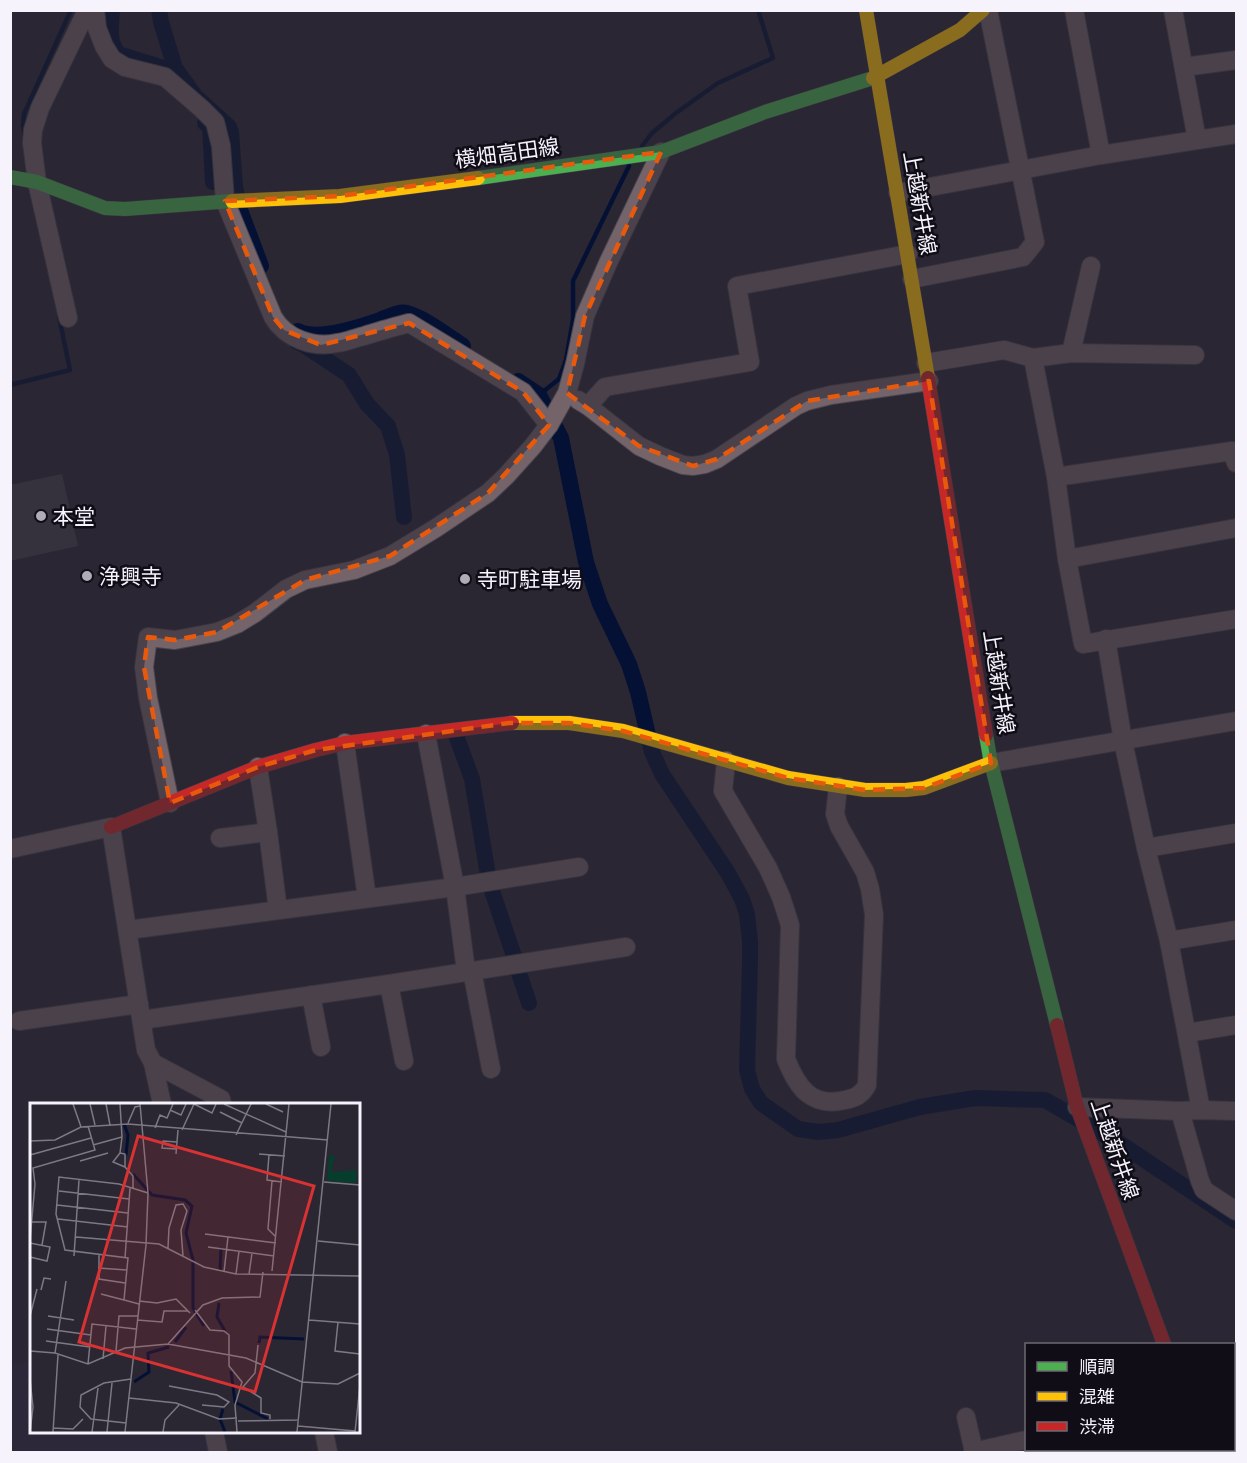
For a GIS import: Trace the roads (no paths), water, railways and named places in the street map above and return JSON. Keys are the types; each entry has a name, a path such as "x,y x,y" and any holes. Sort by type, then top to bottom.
{"main road":[{"name":"上越新井線","path":"866,10 928,372 991,762 1077,1107 1164,1343"},
{"name":"横畑高田線","path":"10,177 37,182 105,207 125,209 225,201 340,196 661,152 765,112 877,77 960,30 983,10"},
{"path":"111,827 258,767 316,750 345,743 509,723 569,723 623,731 788,778 878,791 924,788 991,762"}],"street":[{"path":"95,10 97,28 112,58 125,67 165,76 215,122 221,146 225,201 278,325 296,338 307,343 321,345 338,343 409,323 523,392 549,425"},
{"path":"912,279 1023,257 1035,242 988,10"},
{"path":"1074,10 1101,155"},
{"path":"1173,10 1197,140"},
{"path":"68,318 37,182 32,143 33,130 40,108 86,11"},
{"path":"1184,67 1236,60"},
{"path":"898,193 1101,155 1236,134"},
{"path":"170,803 148,698 144,667 148,637 176,640 217,632 237,624 286,589 305,580 354,570 390,556 488,493 514,468 549,425 567,393 585,316 661,152"},
{"path":"588,406 604,387 750,362 737,285 908,254"},
{"path":"1071,353 1091,266"},
{"path":"567,393 588,406 639,446 672,461 693,466 717,459 807,400 928,372 1004,350 1033,358 1071,353 1195,356"},
{"path":"1033,358 1056,477 1067,559 1083,644 1236,619"},
{"path":"1056,477 1232,451 1236,463"},
{"path":"1067,559 1236,528"},
{"path":"1106,639 1123,741 1169,941 1201,1110"},
{"path":"991,762 1236,721"},
{"path":"426,734 469,971 491,1069"},
{"path":"345,743 367,898"},
{"path":"726,761 723,790 768,868 790,925 786,1059 799,1085 809,1096 822,1101 837,1102 858,1096 867,1085 874,915 865,872 839,826 835,814 838,787"},
{"path":"258,767 278,910"},
{"path":"10,849 111,827 146,1050 153,1063 162,1103"},
{"path":"220,838 268,832"},
{"path":"1146,848 1236,833"},
{"path":"128,930 455,887 579,867"},
{"path":"1169,941 1236,930"},
{"path":"19,1021 311,996 626,947"},
{"path":"389,984 405,1061"},
{"path":"311,996 321,1047"},
{"path":"1187,1033 1236,1025"},
{"path":"153,1063 221,1099 222,1103"},
{"path":"1077,1107 1236,1111"},
{"path":"1180,1111 1204,1190 1236,1211"},
{"path":"966,1417 973,1452 1025,1440"},
{"path":"218,1452 219,1433"},
{"path":"324,1433 328,1452"}],"waterway":[{"path":"25,138 24,114 71,10"},
{"path":"112,10 111,38 118,54 160,67"},
{"path":"159,10 175,68 195,96 229,127 231,132 235,186 240,210 261,266"},
{"path":"642,146 652,133 676,113 718,83 773,58 758,10"},
{"path":"205,123 210,127 213,182"},
{"path":"539,395 559,379 566,360 573,320 573,281 629,166"},
{"path":"298,331 306,334 327,334 407,313 428,323 463,346"},
{"path":"10,385 70,370 59,317"},
{"path":"297,342 349,375 367,404 388,426 397,455 404,517"},
{"path":"518,381 539,395 561,438 586,562 600,604 629,664 652,752 662,774 728,873 742,899 747,914 750,941 747,1070 752,1089 761,1103 798,1129 818,1132 838,1130 920,1107 975,1098 1045,1100 1118,1142 1236,1221"},
{"path":"456,735 472,779 488,875"},
{"path":"490,885 515,959"},
{"path":"517,967 529,1003"}],"place":[{"name":"本堂","path":"41,516"},
{"name":"浄興寺","path":"87,576"},
{"name":"寺町駐車場","path":"465,579"}]}
